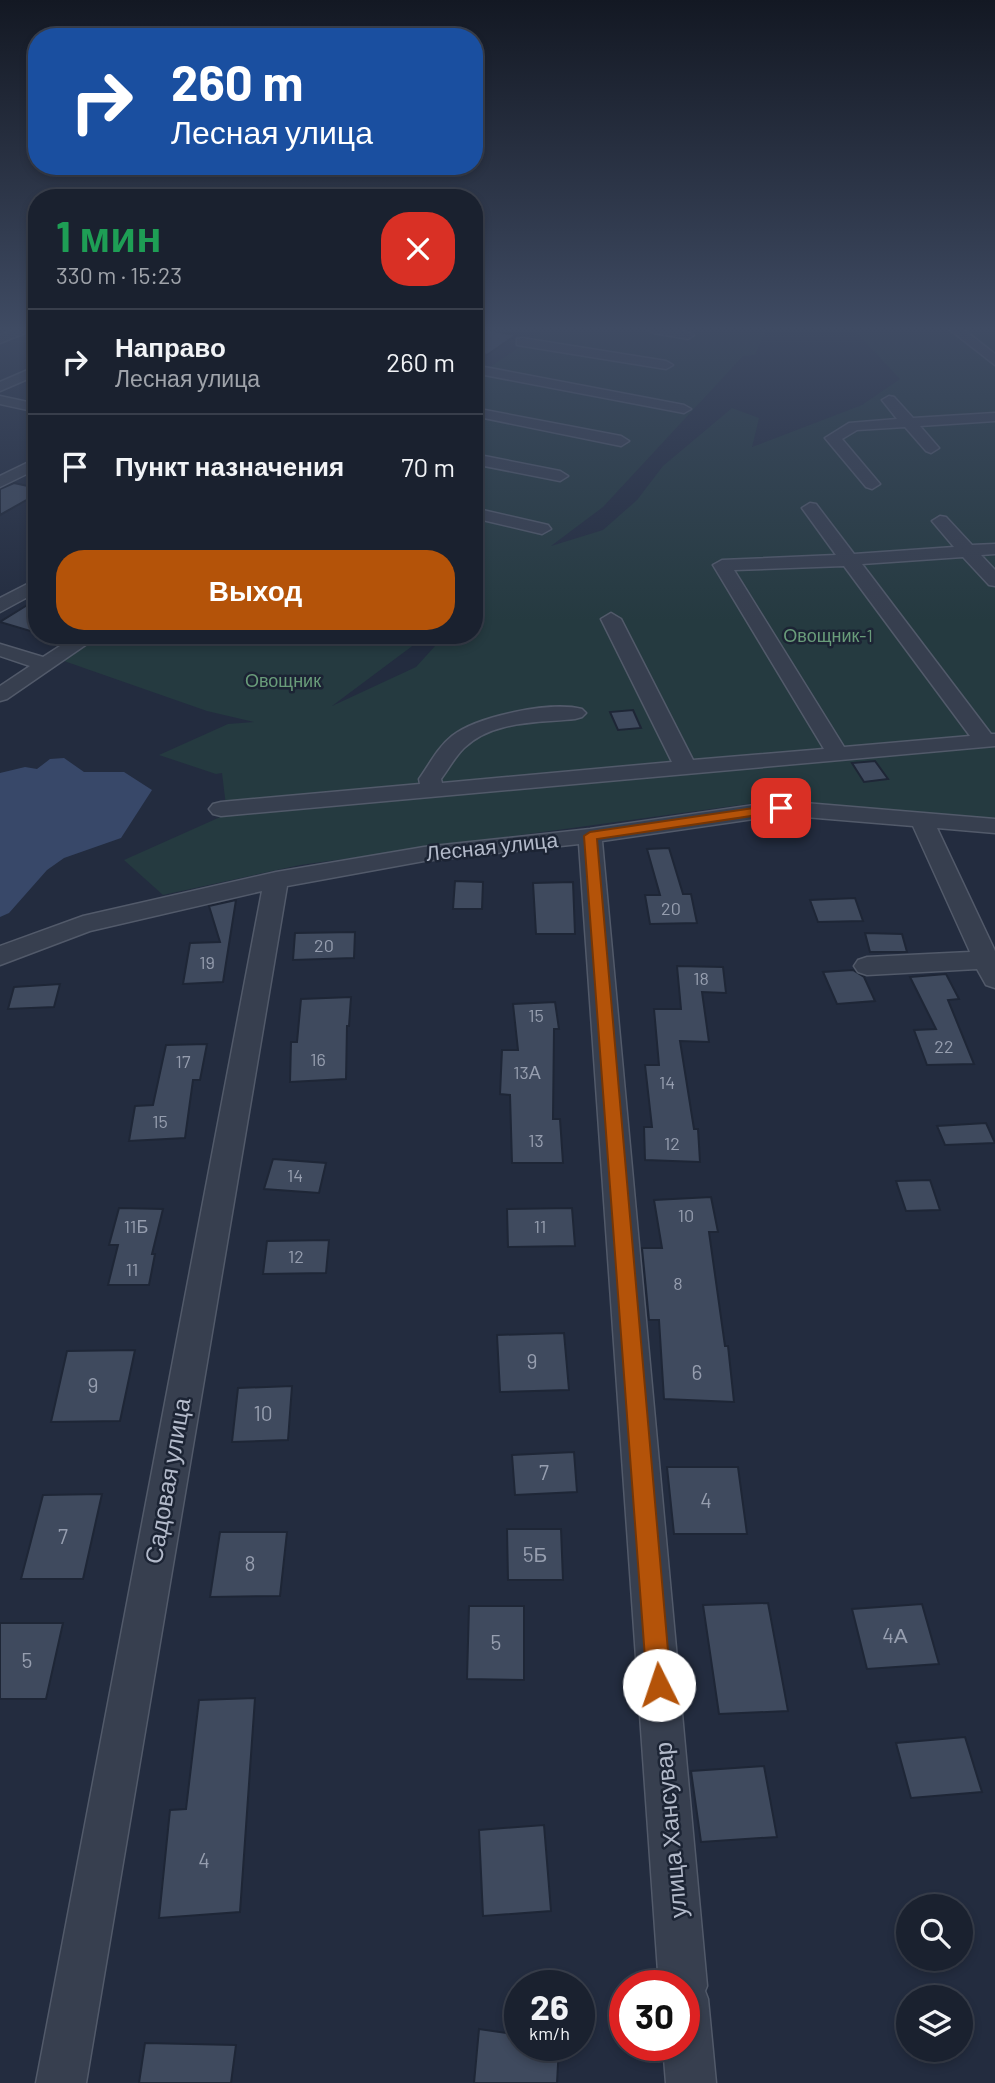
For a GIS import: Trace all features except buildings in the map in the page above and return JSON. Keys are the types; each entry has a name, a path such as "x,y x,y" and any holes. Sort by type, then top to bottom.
{"street":[{"path":"546,426 621,441"},
{"path":"854,426 833,438 872,484"},
{"path":"912,426 931,448"},
{"path":"483,461 559,476"},
{"path":"0,482 28,468"},
{"path":"810,508 990,741"},
{"path":"483,515 542,529"},
{"path":"940,521 995,581"},
{"path":"838,754 722,565 849,560 995,549"},
{"path":"0,606 28,589"},
{"path":"611,619 685,767"},
{"path":"0,695 77,644"},
{"path":"0,650 47,665"},
{"path":"432,790 430,779 457,741 476,729 514,719 575,713"},
{"path":"221,809 990,741"},
{"name":"Лесная улица","path":"0,956 83,924 276,880 424,854 590,836 781,808 921,818 995,827"},
{"path":"867,966 990,969 921,818"},
{"name":"улица Хансувар","path":"590,836 682,1970"},
{"name":"Садовая улица","path":"61,2083 276,880"},
{"path":"689,2061 691,2083"}],"green space":[{"name":"Овощник-1","path":"483,426 678,426 603,507 551,546 603,530 637,500 663,466 710,426 757,426 752,447 806,426 995,426 995,824 784,799 300,865 163,895 124,860 227,814 222,773 216,774 159,755 228,724 254,722 207,711 64,661 89,644 415,644 332,706 416,667 437,644 483,644"}],"water":[{"path":"64,758 84,772 124,772 152,790 121,838 64,858 47,870 9,913 0,917 0,773 25,767 37,769 50,759"}],"route":[{"path":"659,1685 590,836 781,808"}],"park label":[{"name":"Овощник","path":"283,681"}]}
